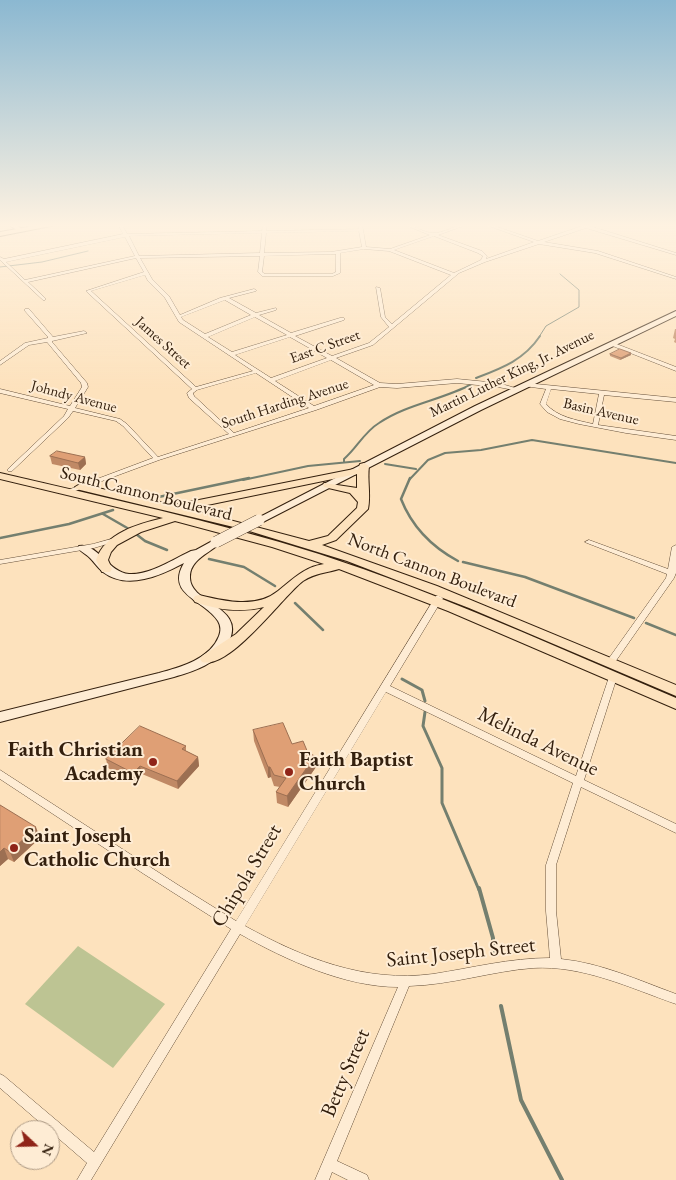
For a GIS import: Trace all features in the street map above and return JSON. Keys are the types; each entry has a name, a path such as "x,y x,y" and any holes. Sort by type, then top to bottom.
{"main road":[{"name":"Martin Luther King, Jr. Avenue","path":"0,717 171,674 207,659 222,644 226,627 218,612 199,599 186,586 185,572 193,558 213,544 359,469 676,313"},
{"path":"167,507 206,503 359,469 364,498 362,508 343,530 328,541 308,544"},
{"name":"South Cannon Boulevard","path":"3,471 167,507"},
{"name":"South Cannon Boulevard","path":"3,471 67,492 284,547"},
{"path":"328,485 354,490 364,498"},
{"name":"North Cannon Boulevard","path":"167,507 308,544 349,558 676,704"},
{"path":"106,569 103,562 104,553 111,544 139,525 141,518 133,508"},
{"path":"129,533 163,521 188,522"},
{"path":"343,530 338,544 349,558"},
{"path":"83,548 92,553 106,569 124,576 146,575 213,544"},
{"path":"207,659 244,635 292,585 303,569 303,563 296,555 284,547"},
{"name":"North Cannon Boulevard","path":"284,547 440,597 610,663 676,691"},
{"path":"199,599 225,606 246,606 268,601 309,571 321,567 337,567 357,571"}],"street":[{"path":"24,281 33,279"},
{"name":"James Street","path":"124,279 88,291 195,389 190,393 191,397 233,435"},
{"path":"150,279 167,297 178,317 184,323 314,409"},
{"name":"East C Street","path":"271,380 371,344 447,279"},
{"path":"24,281 43,299"},
{"path":"378,288 383,318 392,327"},
{"path":"178,317 225,298 254,290"},
{"path":"225,298 379,385"},
{"path":"205,336 274,309"},
{"path":"3,471 66,417 85,387 84,383 50,341 52,337 27,310"},
{"path":"232,354 342,319"},
{"path":"0,363 24,345 84,333"},
{"path":"612,344 675,367"},
{"path":"195,389 258,371"},
{"name":"South Harding Avenue","path":"67,492 157,459 314,409 379,385 456,381 521,388 602,392 676,400"},
{"name":"Basin Avenue","path":"549,388 543,404 544,409 556,415 595,426 676,438"},
{"name":"Johndy Avenue","path":"0,391 118,420 157,459"},
{"path":"595,426 602,392"},
{"path":"0,562 83,548 104,543 129,533"},
{"path":"589,542 672,573"},
{"path":"610,663 672,573 676,547"},
{"name":"Chipola Street","path":"84,1180 440,597"},
{"path":"556,963 551,911 550,865 613,677"},
{"name":"Melinda Avenue","path":"384,687 676,830"},
{"name":"Saint Joseph Street","path":"0,774 237,927 277,947 342,973 372,979 406,981 534,963 556,963 592,970 676,999"},
{"name":"Betty Street","path":"322,1180 406,981"},
{"path":"0,1080 96,1161"},
{"path":"329,1164 362,1180"}],"green space":[{"path":"78,946 165,1004 113,1068 25,1004"}],"building":[{"path":"620,349 631,353 621,358 610,354"},
{"path":"57,451 85,457 78,463 50,456"},
{"name":"Faith Baptist Church","path":"283,723 292,744 303,741 308,753 315,756 287,796 276,792 286,778 274,775 270,767 268,767 253,730"},
{"name":"Faith Christian Academy","path":"140,726 186,746 182,749 198,757 177,781 140,766 133,773 106,759"},
{"path":"0,805 36,827 10,852 4,848 0,852"}],"waterway":[{"path":"539,337 546,326 579,307 579,290 566,279"},
{"path":"476,378 503,367 520,357 540,336"},
{"path":"344,462 344,459 365,435 379,423 401,411 472,384"},
{"path":"409,480 428,460 445,453 481,450 532,440 676,463"},
{"path":"243,480 308,466 360,461"},
{"path":"385,464 416,469"},
{"path":"149,499 249,478"},
{"path":"409,480 401,499 411,519 431,543 458,561"},
{"path":"0,538 69,524 113,510"},
{"path":"103,514 129,529"},
{"path":"136,534 145,541 167,550"},
{"path":"209,559 244,567 275,586"},
{"path":"463,562 525,577 634,618"},
{"path":"295,603 323,630"},
{"path":"646,623 676,635"},
{"path":"402,679 422,690 425,701"},
{"path":"425,712 423,726 442,768 442,803 479,890"},
{"path":"479,888 493,938 493,951"},
{"path":"501,1006 521,1100 562,1180"}],"place":[{"name":"Faith Christian Academy","path":"153,762"},
{"name":"Faith Baptist Church","path":"289,772"},
{"name":"Saint Joseph Catholic Church","path":"14,848"}]}
